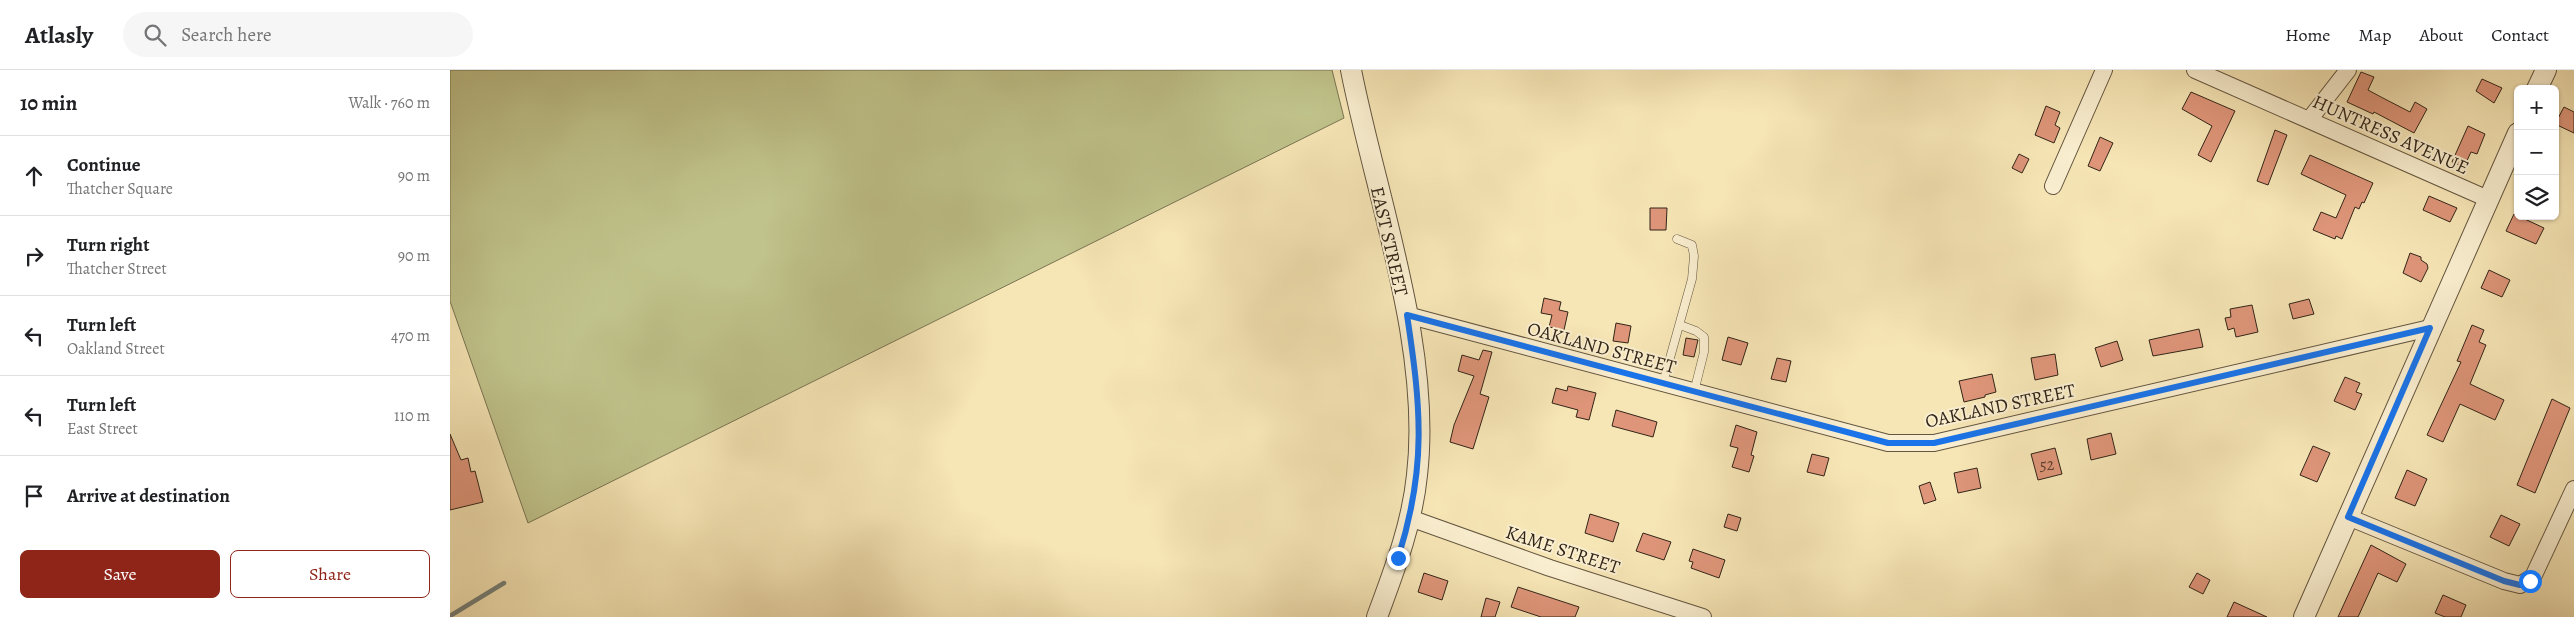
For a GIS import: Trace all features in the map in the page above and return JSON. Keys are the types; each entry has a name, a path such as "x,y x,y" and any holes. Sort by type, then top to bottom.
{"street":[{"name":"EAST STREET","path":"1351,70 1407,315 1419,404 1420,443 1410,518 1377,617"},
{"path":"2053,186 2104,70"},
{"name":"HUNTRESS AVENUE","path":"2195,70 2488,199"},
{"path":"2309,120 2348,70"},
{"path":"2539,85 2546,70"},
{"path":"2304,617 2514,141"},
{"name":"OAKLAND STREET","path":"1407,315 1888,443 1934,443 2430,328"},
{"path":"2348,517 2504,581 2520,585 2533,577 2574,489"},
{"name":"KAME STREET","path":"1410,518 1550,568 1703,617"}],"lane":[{"path":"1663,384 1692,279 1694,256 1692,245 1677,238"},
{"path":"1680,325 1704,337 1704,352 1694,392"}],"green space":[{"path":"450,70 1332,70 1344,118 528,523 450,301"}],"building":[{"path":"2361,72 2374,77 2368,90 2410,112 2415,102 2427,109 2414,133 2374,112 2373,114 2347,102"},
{"path":"2482,79 2502,88 2494,103 2476,91"},
{"path":"2191,92 2235,111 2211,162 2198,155 2212,126 2182,109"},
{"path":"2046,106 2060,112 2055,125 2060,128 2054,143 2035,135"},
{"path":"2564,107 2574,112 2574,133 2559,126 2559,116"},
{"path":"2468,126 2485,134 2477,154 2471,152 2464,167 2452,162"},
{"path":"2275,130 2287,135 2268,185 2257,181"},
{"path":"2100,137 2113,143 2100,171 2088,166"},
{"path":"2019,154 2029,159 2022,173 2012,168"},
{"path":"2310,155 2373,183 2364,203 2362,202 2359,209 2355,207 2342,239 2336,236 2335,239 2313,230 2321,212 2336,218 2346,195 2301,174"},
{"path":"2429,196 2457,208 2450,222 2423,210"},
{"path":"1650,208 1667,208 1666,230 1650,230"},
{"path":"2514,214 2514,220 2527,220 2544,228 2536,244 2506,231"},
{"path":"2410,253 2421,257 2421,260 2427,264 2428,268 2421,282 2403,273"},
{"path":"2489,270 2510,280 2502,297 2481,288"},
{"path":"1544,298 1561,302 1559,310 1568,312 1564,330 1549,327 1552,315 1541,313"},
{"path":"2309,299 2314,314 2293,319 2289,304"},
{"path":"2252,305 2258,332 2236,337 2234,328 2228,330 2225,318 2231,317 2230,309"},
{"path":"1616,323 1631,326 1628,343 1613,341"},
{"path":"2472,325 2484,330 2479,342 2486,345 2470,384 2504,400 2495,420 2460,404 2443,442 2427,435 2461,362 2457,361"},
{"path":"2199,329 2203,347 2153,356 2149,340"},
{"path":"1728,337 1748,343 1741,365 1722,360"},
{"path":"1686,338 1698,340 1694,357 1683,355"},
{"path":"2117,341 2123,360 2101,367 2095,348"},
{"path":"1483,350 1492,352 1480,394 1489,397 1473,449 1450,442 1454,425 1474,376 1458,371 1462,355 1479,360"},
{"path":"2055,354 2058,375 2035,380 2031,358"},
{"path":"1777,358 1791,361 1786,382 1771,379"},
{"path":"1992,374 1996,392 1964,402 1959,381"},
{"path":"2345,377 2360,383 2356,392 2362,394 2355,410 2334,401"},
{"path":"1568,386 1596,393 1589,420 1576,417 1578,410 1552,403 1556,388 1567,391"},
{"path":"2552,399 2570,408 2535,493 2517,485"},
{"path":"1616,410 1657,422 1653,437 1612,426"},
{"path":"1736,425 1757,432 1751,455 1754,456 1749,472 1732,467 1738,448 1730,446"},
{"path":"2111,433 2116,454 2091,460 2087,439"},
{"path":"450,434 461,460 468,458 471,472 475,471 483,502 450,510"},
{"path":"2313,446 2330,453 2317,482 2300,475"},
{"path":"2055,448 2062,474 2038,480 2031,454"},
{"path":"1812,454 1829,458 1824,476 1807,472"},
{"path":"1977,468 1981,488 1958,493 1954,473"},
{"path":"2407,470 2427,479 2415,506 2395,498"},
{"path":"1930,482 1936,500 1924,504 1919,486"},
{"path":"1590,514 1619,523 1613,542 1585,533"},
{"path":"1728,514 1741,518 1737,531 1724,527"},
{"path":"2501,515 2520,524 2509,546 2490,537"},
{"path":"1643,533 1671,542 1664,560 1636,551"},
{"path":"2371,545 2406,564 2397,582 2378,573 2358,617 2338,617"},
{"path":"1693,549 1725,560 1719,578 1691,568 1693,562 1689,561"},
{"path":"1424,573 1448,581 1442,600 1418,592"},
{"path":"2197,573 2210,580 2203,594 2189,587"},
{"path":"1518,587 1579,607 1575,617 1541,617 1511,607"},
{"path":"2443,595 2466,605 2461,617 2445,617 2435,613"},
{"path":"1486,598 1500,602 1495,617 1481,617"},
{"path":"2234,602 2267,617 2227,617"}],"waterway":[{"path":"450,616 504,583"}],"route":[{"path":"1398,558 1410,518 1418,474 1420,443 1419,404 1407,315 1888,443 1934,443 2430,328 2348,517 2504,581 2520,585 2530,581"}]}
